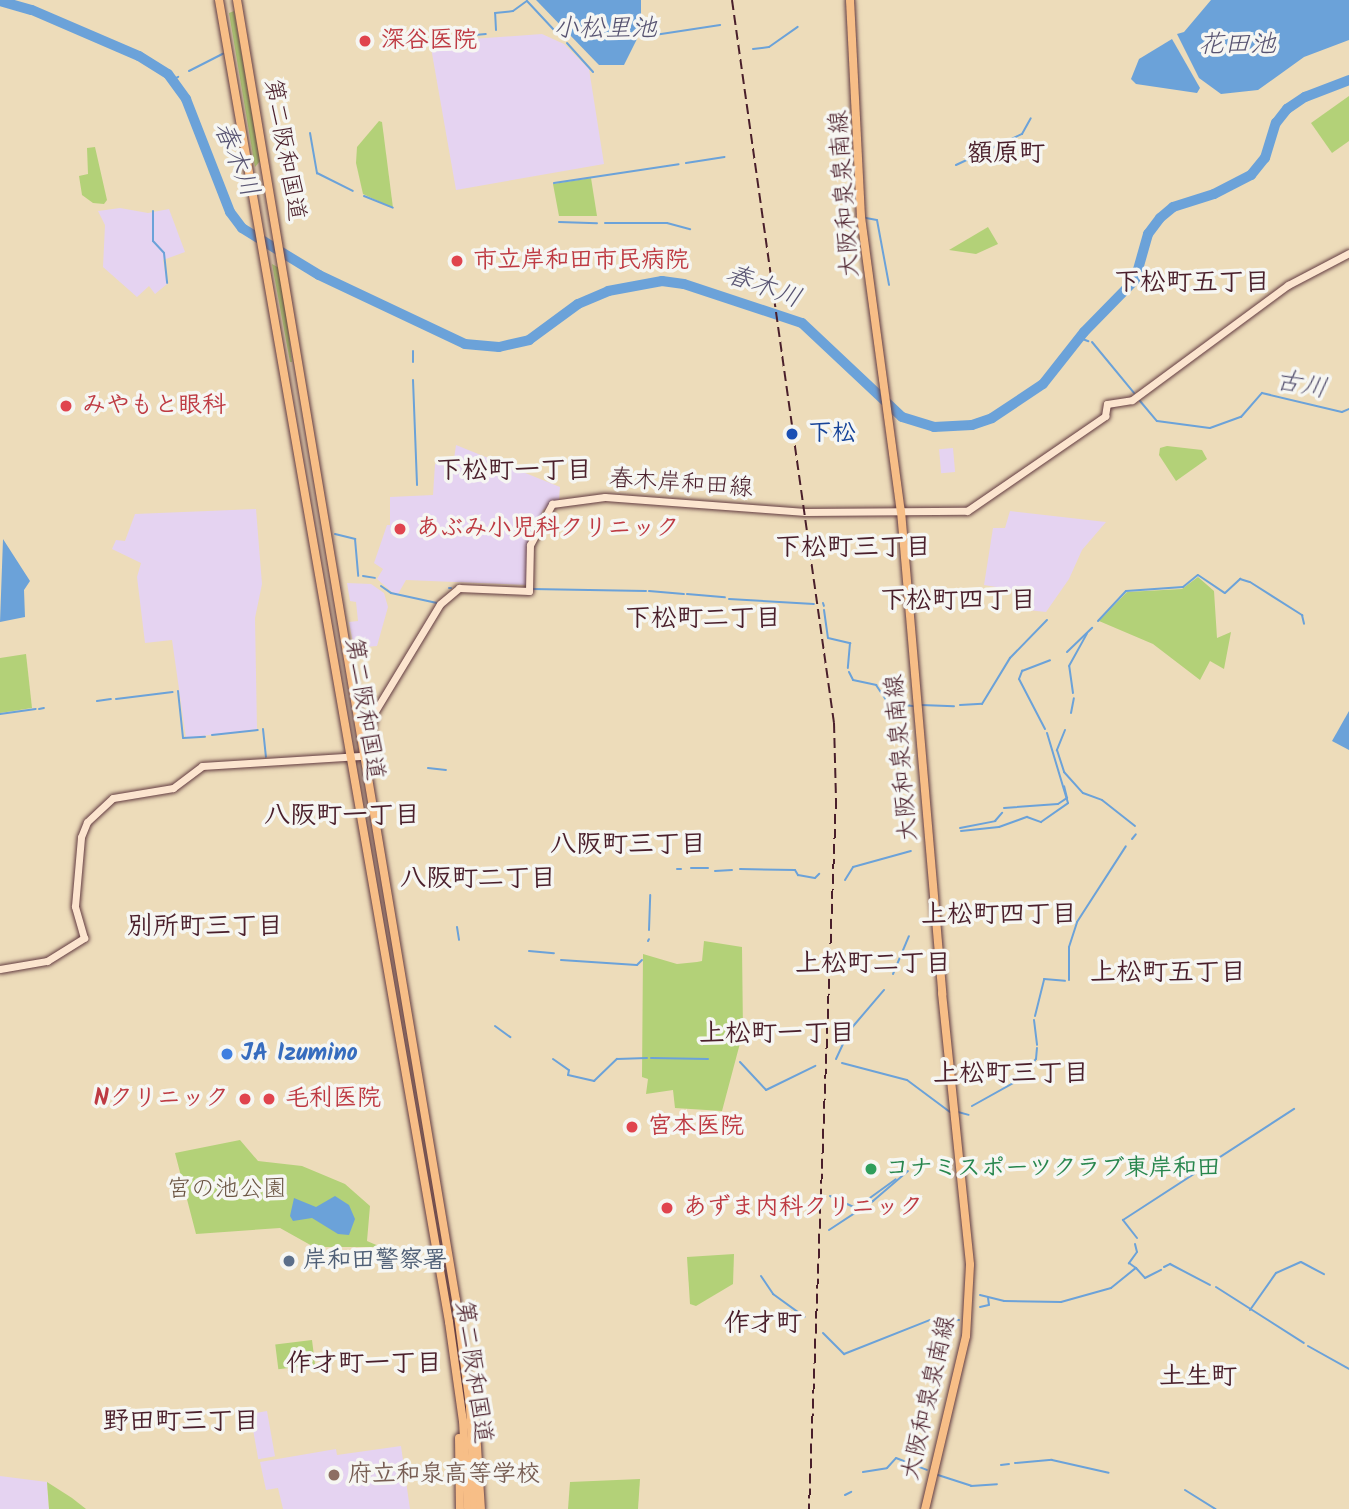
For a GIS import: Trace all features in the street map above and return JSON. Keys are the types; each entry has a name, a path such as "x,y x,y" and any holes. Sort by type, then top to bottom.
{"main road":[{"name":"第二阪和国道","path":"219,0 262,231 467,1421 468,1509"},
{"name":"第二阪和国道","path":"237,0 280,242 461,1342 475,1509"},
{"name":"大阪和泉泉南線","path":"850,0 861,217 901,511 971,1271 966,1336 925,1509"},
{"name":"春木岸和田線","path":"0,970 47,961 84,938 75,906 81,836 87,822 113,798 173,788 202,766 376,755 371,730 374,713 448,593 465,587 528,591 530,545 545,511 557,503 593,498 805,512 972,509 1050,450 1105,416 1107,404 1132,400 1288,285 1349,253"},
{"path":"461,1342 476,1407 481,1509"},
{"path":"453,1347 460,1509"}],"shaded area":[{"path":"542,34 564,44 589,69 604,164 456,190 430,42"},
{"path":"120,208 148,213 169,209 185,252 163,260 167,284 155,294 149,286 137,297 103,267 105,225 98,211"},
{"path":"456,445 560,487 559,500 543,510 528,543 526,585 406,580 398,594 392,592 377,579 383,569 374,563 387,525 390,525 390,497 433,495 435,464 454,459"},
{"path":"953,448 955,472 941,473 939,449"},
{"path":"256,509 262,584 255,618 257,729 186,738 172,640 145,643 137,577 141,563 112,549 116,540 125,541 135,514"},
{"path":"1010,511 1106,522 1082,550 1069,579 1046,612 1028,610 1028,592 984,585 993,528 1005,528"},
{"path":"347,583 371,584 384,593 388,607 377,646 354,648 349,622 358,621 356,602 350,601"},
{"path":"267,1411 275,1456 258,1459 250,1414"},
{"name":"府立和泉高等学校","path":"401,1446 410,1509 283,1509 278,1488 266,1490 260,1462 336,1449 337,1455"},
{"path":"0,1476 47,1482 49,1509 0,1509"}],"green space":[{"path":"234,11 260,161 255,167 229,13"},
{"path":"1349,96 1349,141 1332,153 1311,123"},
{"path":"379,121 382,122 393,208 363,194 356,163 357,147"},
{"path":"95,147 107,200 104,204 93,203 82,195 79,176 88,174 87,148"},
{"path":"591,178 597,216 559,216 553,184"},
{"path":"988,227 998,244 976,254 949,250"},
{"path":"272,264 281,269 292,362 290,362"},
{"path":"1167,446 1202,450 1207,459 1176,481 1159,455 1160,448"},
{"path":"1198,577 1214,591 1217,638 1231,632 1224,669 1210,661 1200,680 1153,644 1099,621 1127,592 1182,589"},
{"path":"26,654 32,708 0,713 0,658"},
{"path":"704,941 742,947 743,1032 722,1111 675,1108 673,1090 646,1094 648,1079 642,1077 643,954 677,964 702,961"},
{"name":"宮の池公園","path":"240,1140 258,1161 302,1166 345,1184 370,1206 367,1241 381,1247 314,1247 280,1228 196,1234 175,1153"},
{"path":"734,1254 733,1284 696,1306 690,1304 687,1257"},
{"path":"312,1340 315,1365 278,1369 275,1345"},
{"path":"640,1479 638,1509 568,1509 570,1482"},
{"path":"47,1482 72,1498 86,1509 49,1509"}],"water":[{"name":"小松里池","path":"536,0 641,0 641,31 624,65 599,65"},
{"name":"花田池","path":"1211,0 1349,0 1349,40 1304,57 1258,90 1221,94 1199,78 1177,34 1184,32"},
{"name":"花田池","path":"1172,39 1200,88 1197,93 1136,84 1131,79 1139,59"},
{"path":"3,539 30,581 24,590 25,617 0,622"},
{"path":"1349,711 1349,750 1332,741"},
{"path":"335,1196 349,1205 355,1219 349,1235 338,1234 312,1218 293,1221 290,1216 294,1198 316,1207"}],"waterway":[{"name":"春木川","path":"0,1 32,10 139,56 168,74 186,99 230,212 242,228 319,275 465,344 499,347 529,340 578,304 608,291 662,281 684,284 802,323 902,417 934,427 972,425 992,418 1043,384 1084,332 1135,280 1148,234 1160,218 1173,207 1214,194 1251,175 1265,158 1276,123 1287,109 1305,97 1349,80"},
{"path":"496,30 495,13 513,11 527,1 554,30"},
{"path":"648,36 720,25"},
{"path":"753,49 769,47 798,27"},
{"path":"432,39 486,34"},
{"path":"567,43 593,72"},
{"path":"189,71 223,54"},
{"name":"春木川","path":"172,80 178,77"},
{"path":"956,165 1022,134 1031,118"},
{"path":"310,133 317,173 353,191"},
{"path":"686,163 725,157"},
{"path":"554,183 679,164"},
{"path":"364,196 393,208"},
{"path":"153,211 153,241 164,253 167,283"},
{"path":"866,218 877,220 889,285"},
{"path":"559,222 597,223"},
{"path":"605,223 667,223 690,229"},
{"name":"古川","path":"1080,338 1088,341"},
{"name":"古川","path":"1092,342 1134,393"},
{"path":"413,351 413,362"},
{"path":"413,380 417,485"},
{"name":"古川","path":"1140,401 1157,421 1210,428 1241,417 1262,393 1342,412 1349,409"},
{"path":"335,534 355,539 358,576"},
{"path":"1098,621 1126,591 1183,587 1198,575 1225,593 1240,579 1250,582 1302,615 1304,624"},
{"path":"363,576 375,578"},
{"path":"381,586 391,593 437,603"},
{"path":"532,589 646,591"},
{"path":"649,591 684,594"},
{"path":"687,594 725,597"},
{"path":"729,599 814,604"},
{"path":"824,610 828,638 850,643 848,668"},
{"path":"960,705 982,704 1010,658 1047,620"},
{"path":"1067,652 1092,628"},
{"path":"1073,693 1069,666 1087,634"},
{"path":"1045,729 1019,679 1022,671 1050,660"},
{"path":"849,672 853,680 876,685 888,703 913,706"},
{"path":"178,691 183,738 205,737"},
{"path":"116,699 173,692"},
{"path":"1071,713 1074,698"},
{"path":"97,701 111,699"},
{"path":"921,705 954,706"},
{"path":"39,709 44,708"},
{"path":"0,714 36,709"},
{"path":"263,729 266,757"},
{"path":"212,735 258,730"},
{"path":"1065,730 1057,750 1064,772 1083,793 1102,800 1135,826"},
{"path":"961,831 999,827 1027,817 1041,822 1068,803 1047,733"},
{"path":"428,768 446,770"},
{"path":"1004,808 1058,804 1067,798 1064,786"},
{"path":"960,828 995,821 1002,813"},
{"path":"1132,839 1136,834"},
{"path":"1069,980 1069,947 1077,922 1126,846"},
{"path":"845,880 853,867 911,851"},
{"path":"691,868 708,868"},
{"path":"740,869 795,870 798,875 815,878 819,874"},
{"path":"715,871 732,870"},
{"path":"649,930 650,895"},
{"path":"457,927 459,940"},
{"path":"893,974 909,936"},
{"path":"529,951 554,953"},
{"path":"561,960 637,965 642,960"},
{"path":"1035,1016 1044,979 1065,981"},
{"path":"836,1059 849,1031 884,990"},
{"path":"1034,1020 1037,1045"},
{"path":"495,1026 510,1037"},
{"path":"972,1106 1022,1078 1036,1059 1037,1048"},
{"path":"553,1059 569,1070 568,1075 594,1081 617,1059 647,1058"},
{"path":"651,1058 708,1059"},
{"path":"740,1062 766,1090 815,1066"},
{"path":"842,1063 907,1080 950,1112"},
{"path":"1137,1238 1123,1220 1294,1109"},
{"path":"958,1112 969,1115"},
{"path":"829,1230 873,1201 908,1171"},
{"path":"830,1196 856,1208 896,1179"},
{"path":"1135,1244 1137,1252 1129,1263 1136,1268"},
{"path":"1250,1310 1276,1273 1301,1262 1324,1274"},
{"path":"1164,1267 1170,1264 1210,1285"},
{"path":"980,1295 1004,1301 1061,1302 1111,1288 1136,1268 1145,1278 1161,1270"},
{"path":"761,1276 773,1294 805,1317"},
{"path":"1216,1287 1304,1343"},
{"path":"980,1307 989,1305 988,1298"},
{"path":"823,1333 844,1354 930,1320 959,1320"},
{"path":"1308,1346 1349,1369"},
{"path":"863,1472 887,1468 896,1458 927,1470"},
{"path":"1015,1463 1052,1460 1109,1473"},
{"path":"1001,1465 1009,1464"},
{"path":"938,1475 971,1486 997,1484"},
{"path":"1185,1490 1215,1509"},
{"path":"845,1495 851,1492"}],"railway":[{"path":"732,0 834,723 836,799 809,1509"}],"place":[{"name":"深谷医院","path":"365,41"},
{"name":"市立岸和田市民病院","path":"457,261"},
{"name":"みやもと眼科","path":"66,406"},
{"name":"下松","path":"792,434"},
{"name":"あぶみ小児科クリニック","path":"400,529"},
{"name":"JA Izumino","path":"227,1054"},
{"name":"Nクリニック","path":"245,1099"},
{"name":"毛利医院","path":"269,1099"},
{"name":"宮本医院","path":"632,1127"},
{"name":"コナミスポーツクラブ東岸和田","path":"871,1169"},
{"name":"あずま内科クリニック","path":"667,1208"},
{"name":"岸和田警察署","path":"289,1261"},
{"name":"府立和泉高等学校","path":"334,1475"}],"district":[{"name":"額原町","path":"1006,155"},
{"name":"下松町五丁目","path":"1192,284"},
{"name":"下松町一丁目","path":"514,472"},
{"name":"下松町三丁目","path":"853,549"},
{"name":"下松町四丁目","path":"958,602"},
{"name":"下松町二丁目","path":"703,620"},
{"name":"八阪町一丁目","path":"342,817"},
{"name":"八阪町三丁目","path":"628,846"},
{"name":"八阪町二丁目","path":"478,880"},
{"name":"上松町四丁目","path":"999,916"},
{"name":"別所町三丁目","path":"205,928"},
{"name":"上松町二丁目","path":"873,965"},
{"name":"上松町五丁目","path":"1168,974"},
{"name":"上松町一丁目","path":"777,1035"},
{"name":"上松町三丁目","path":"1011,1075"},
{"name":"作才町","path":"763,1325"},
{"name":"作才町一丁目","path":"364,1365"},
{"name":"土生町","path":"1198,1378"},
{"name":"野田町三丁目","path":"181,1423"}]}
